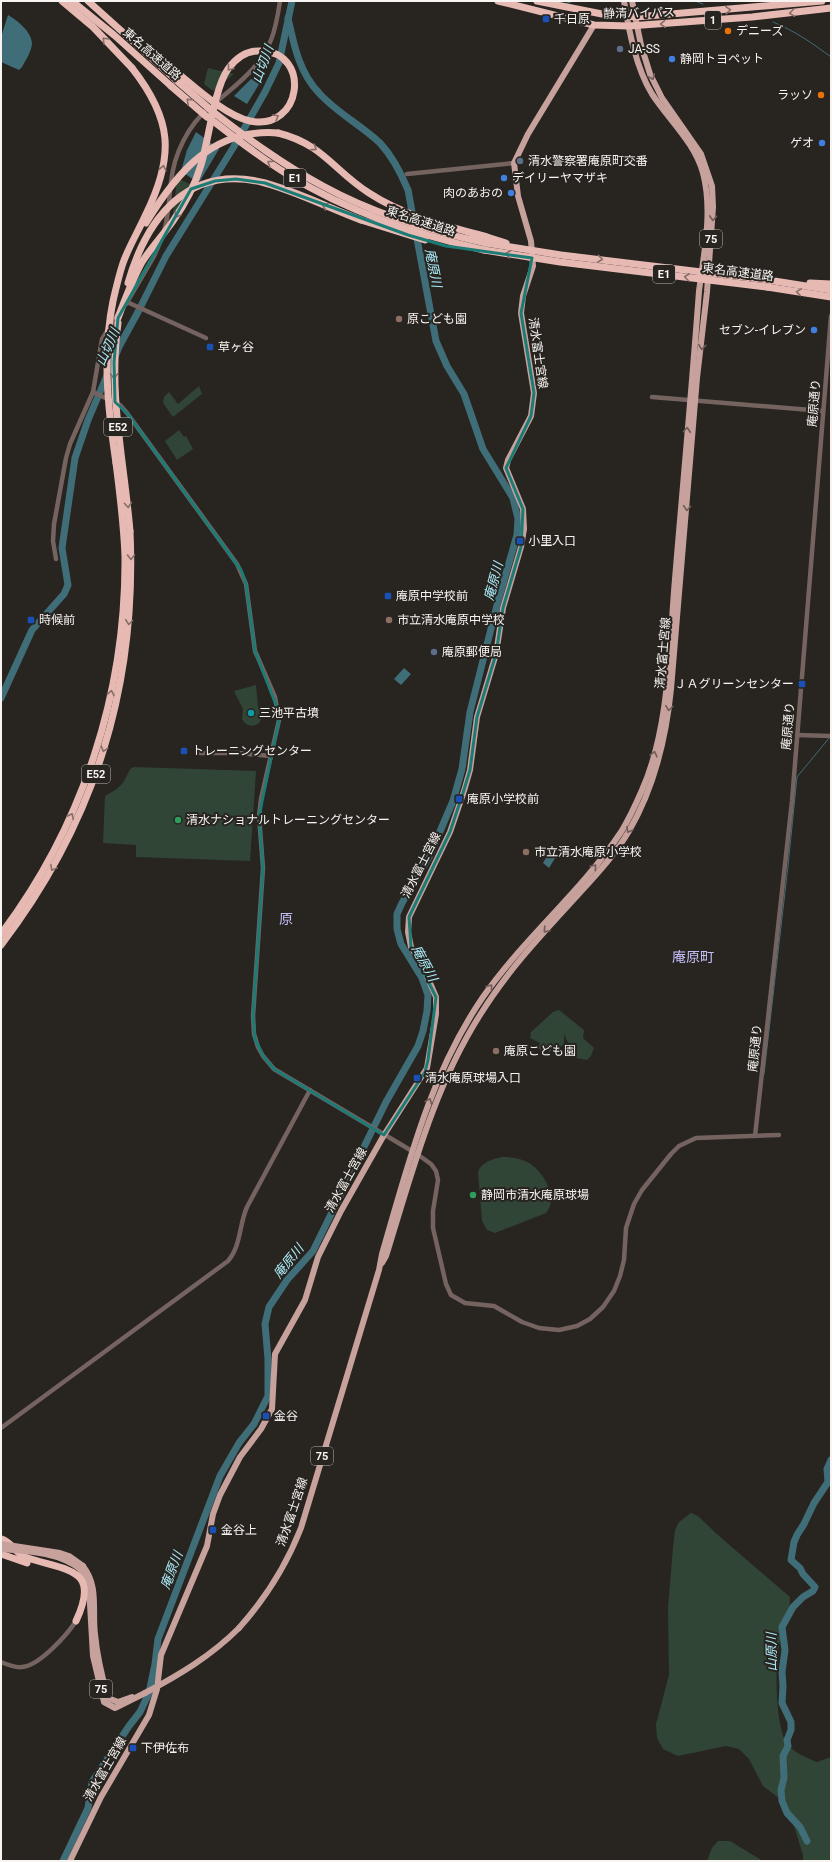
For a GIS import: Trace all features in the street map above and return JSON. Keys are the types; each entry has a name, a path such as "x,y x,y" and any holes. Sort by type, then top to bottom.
{"highway":[{"path":"62,1 71,3 132,68 148,90 160,115 166,140 165,158 156,192 123,263 113,302 109,337"},
{"name":"東名高速道路","path":"88,1 152,56 209,114 287,174 332,199 404,221 465,244"},
{"name":"静清バイパス","path":"498,1 594,25 629,26 752,17 831,8"},
{"name":"静清バイパス","path":"537,1 602,14 636,17 822,1"},
{"name":"東名高速道路","path":"71,3 138,56 148,66 176,80"},
{"path":"118,320 138,270 178,214 192,189 201,165 216,103 217,96 227,70 243,55 258,51 271,52 284,60 292,71 296,85 295,94 289,107 279,116 271,120 254,122 243,119 224,109 219,105 215,102 188,82 176,80"},
{"path":"109,337 115,304 123,275 145,226 163,197 188,168 201,156 224,141 253,132 278,133 292,136 317,149 354,182 377,198 404,212 464,231 486,244"},
{"path":"118,320 133,267 150,229 163,212 176,199 200,185 226,179 265,183 362,220 408,233"},
{"name":"東名高速道路","path":"367,210 408,233 465,244 486,244 831,290"},
{"name":"東名高速道路","path":"486,244 560,262 770,282 831,297"},
{"path":"770,282 831,284"},
{"name":"E52","path":"1,945 30,906 47,878 81,813 105,747 122,676 127,644 130,531 114,396 114,362 118,320"},
{"name":"E52","path":"1,934 32,888 58,844 74,810 94,759 107,712 115,674 128,583 108,395 107,358 109,337"},
{"path":"2,1541 9,1542 23,1556 69,1569 77,1575 85,1592 82,1608 76,1621"},
{"path":"1,1552 31,1564 62,1571 72,1575 78,1582 81,1594 76,1621"}],"main road":[{"name":"清水富士宮線","path":"81,1568 89,1587 93,1656 104,1702 115,1708 145,1694 193,1666 221,1645 239,1628 272,1587 295,1542 379,1270 386,1256 415,1153 442,1087 458,1053 480,1015 512,968 595,876 619,846 635,819 656,768 662,748 669,707 708,198 701,164 693,150 661,107 645,79 629,26 624,1"},
{"name":"清水富士宮線","path":"632,1 650,74 662,98 701,154 712,186 713,220 693,400"},
{"path":"514,163 525,138 594,25"},
{"name":"清水富士宮線","path":"70,1861 101,1797 149,1715 156,1689 162,1655 207,1546 213,1514 220,1495 240,1457 261,1429 272,1409 275,1354 305,1300 318,1257 341,1211 384,1134 425,1072 436,1014 436,997 424,969 411,947 408,932 409,917 450,832 464,791 470,770 477,717 496,654 503,608 521,547 524,529 523,509 506,468 508,460 531,416 534,393 521,313 523,296 533,266 531,241 518,196 514,163"},
{"path":"2,1541 69,1556 81,1568"},
{"path":"1,1552 53,1556 67,1560 81,1568"}],"street":[{"path":"56,559 53,541 54,524 66,458 70,444 93,392 102,339 127,302 159,245 166,222 172,177 177,157 184,140 199,117 242,80 259,60 271,40 280,1"},
{"path":"407,174 514,163"},
{"path":"127,302 206,338"},
{"name":"庵原通り","path":"755,1136 791,808 831,316"},
{"path":"93,392 120,405 127,413 241,570 246,584 255,652 278,710 279,720 261,799 260,816 262,868 253,1027 258,1047 269,1063 281,1073 384,1134 431,1164 438,1173 433,1211 433,1228 446,1284 451,1295 465,1302 494,1306 530,1326 559,1330 577,1326 590,1319 603,1307 617,1284 622,1268 626,1228 634,1204 642,1190 679,1146 696,1138 779,1135"},
{"path":"652,397 823,411"},
{"path":"797,735 831,736"},
{"path":"200,753 238,753 271,756"},
{"path":"1,1428 228,1261 236,1249 242,1220 247,1207 310,1090"},
{"path":"1,1662 16,1667 31,1665 61,1640 76,1621"}],"highlighted area":[{"path":"236,179 265,183 408,235 446,246 532,258 521,313 534,393 531,416 506,468 523,509 521,547 503,608 496,654 477,717 470,770 450,832 409,917 411,947 436,997 428,1060 425,1072 384,1135 274,1069 263,1056 255,1039 253,1016 263,868 259,816 279,720 278,710 255,651 246,584 241,570 127,413 115,402 114,362 118,318 191,189 215,181"}],"green space":[{"path":"208,68 234,74 213,91 204,84"},
{"path":"177,178 194,186 178,215 173,214"},
{"path":"199,386 202,394 173,417 163,403 164,397 169,392 178,404"},
{"path":"179,430 184,437 186,436 193,449 177,460 165,441"},
{"path":"256,685 258,707 263,716 259,723 249,726 242,719 243,709 234,691"},
{"name":"清水ナショナルトレーニングセンター","path":"134,767 256,771 250,861 136,857 136,845 103,843 105,796 120,786 130,769"},
{"path":"559,1010 584,1030 583,1038 594,1048 591,1056 587,1060 576,1058 570,1049 571,1045 567,1041 564,1034 564,1044 554,1053 552,1050 549,1052 544,1046 541,1050 538,1048 540,1043 530,1038 530,1033 553,1012"},
{"path":"502,1157 526,1161 534,1167 548,1185 551,1200 550,1207 546,1213 495,1233 487,1230 482,1221 478,1172 485,1163"},
{"path":"691,1513 698,1516 790,1597 789,1611 779,1644 777,1660 778,1711 783,1734 789,1746 804,1757 817,1762 831,1757 831,1861 803,1861 803,1855 790,1813 784,1802 763,1786 749,1759 739,1749 726,1746 678,1756 663,1749 657,1738 656,1724 669,1675 668,1608 675,1530 679,1522"},
{"path":"718,1841 730,1841 763,1861 707,1861 712,1848"}],"water":[{"path":"8,15 16,20 27,31 30,35 32,44 22,67 19,70 1,62 1,37"},
{"path":"251,79 261,81 247,104 234,96"},
{"path":"196,132 219,149 200,181 197,182 181,171 187,150"},
{"path":"404,668 411,674 401,685 394,679"},
{"path":"550,851 557,855 549,868 543,863"}],"waterway":[{"name":"山切川","path":"1,698 32,630 64,594 68,585 62,548 75,458 88,420 120,345 166,256 233,148 265,92 279,63 292,1"},
{"path":"567,3 574,1"},
{"path":"695,1 703,4"},
{"name":"庵原川","path":"63,1861 88,1808 92,1782 140,1712 149,1693 158,1639 220,1476 239,1443 254,1424 268,1396 268,1359 265,1324 269,1307 287,1280 313,1251 386,1102 418,1046 427,1011 428,995 422,978 401,944 397,929 397,914 429,857 453,801 462,769 470,712 498,601 517,535 518,519 513,498 483,449 464,394 447,366 436,341 408,190 393,160 385,148 365,130 333,107 312,85 298,58 288,18"},
{"path":"773,22 789,29 831,57"},
{"path":"764,1074 797,777 830,737"},
{"name":"山原川","path":"807,1841 800,1827 787,1813 782,1801 781,1790 784,1778 783,1756 788,1746 787,1740 791,1730 791,1722 782,1703 782,1672 785,1650 782,1627 793,1607 803,1597 813,1591 815,1587 803,1574 800,1568 791,1560 794,1542 797,1535 814,1503 828,1482 827,1469 831,1460"}],"place":[{"name":"千日原","path":"546,19"},
{"name":"デニーズ","path":"728,31"},
{"name":"JA-SS","path":"620,49"},
{"name":"静岡トヨペット","path":"672,59"},
{"name":"ラッソ","path":"821,95"},
{"name":"ゲオ","path":"822,143"},
{"name":"清水警察署庵原町交番","path":"520,161"},
{"name":"デイリーヤマザキ","path":"504,178"},
{"name":"肉のあおの","path":"511,193"},
{"name":"原こども園","path":"399,319"},
{"name":"セブン-イレブン","path":"814,330"},
{"name":"草ヶ谷","path":"210,347"},
{"name":"小里入口","path":"520,541"},
{"name":"庵原中学校前","path":"388,596"},
{"name":"時候前","path":"31,620"},
{"name":"市立清水庵原中学校","path":"389,620"},
{"name":"庵原郵便局","path":"434,652"},
{"name":"ＪＡグリーンセンター","path":"802,684"},
{"name":"三池平古墳","path":"251,713"},
{"name":"トレーニングセンター","path":"184,751"},
{"name":"庵原小学校前","path":"459,799"},
{"name":"清水ナショナルトレーニングセンター","path":"178,820"},
{"name":"市立清水庵原小学校","path":"526,852"},
{"name":"庵原こども園","path":"496,1051"},
{"name":"清水庵原球場入口","path":"417,1078"},
{"name":"静岡市清水庵原球場","path":"473,1195"},
{"name":"金谷","path":"266,1416"},
{"name":"金谷上","path":"213,1530"},
{"name":"下伊佐布","path":"133,1748"}],"district":[{"name":"原","path":"286,919"},
{"name":"庵原町","path":"693,957"}]}
